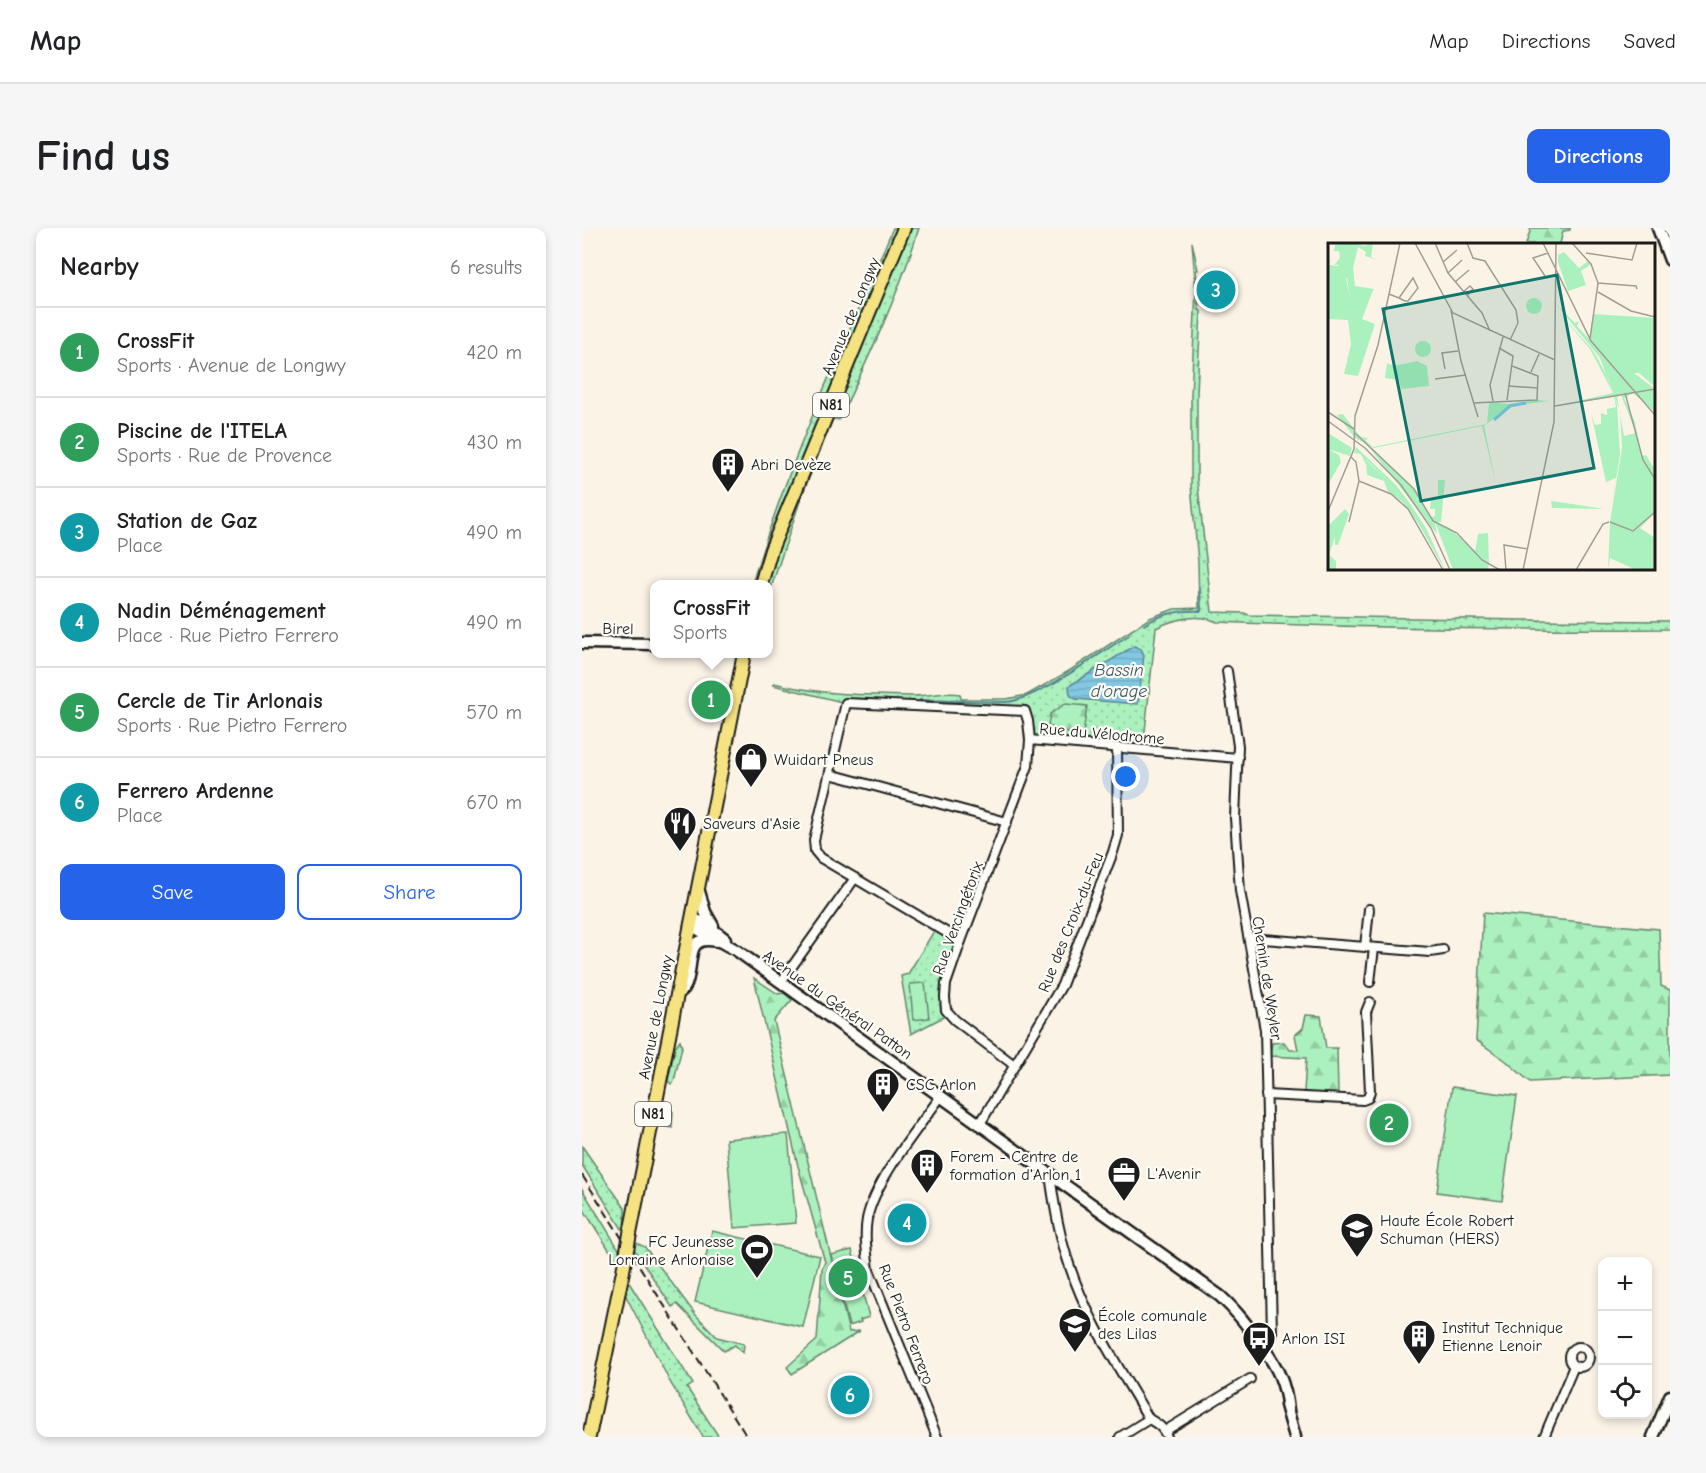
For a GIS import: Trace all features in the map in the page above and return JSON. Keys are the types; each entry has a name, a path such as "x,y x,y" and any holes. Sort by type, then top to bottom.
{"main road":[{"name":"Avenue de Longwy","path":"763,580 775,540 904,228"},
{"path":"1658,228 1670,260"},
{"name":"Birel","path":"582,643 650,644"},
{"name":"Avenue de Longwy","path":"589,1437 587,1426 623,1271 743,658"},
{"path":"698,888 705,912 714,929"},
{"path":"691,922 703,922 736,950"},
{"path":"691,922 736,950"},
{"name":"N81","path":"677,994 685,987 693,947 698,941 706,939 736,950"},
{"name":"Avenue du Général Patton","path":"736,950 1220,1296 1238,1313 1270,1354 1282,1378 1295,1437"},
{"path":"1653,1437 1670,1396"}],"street":[{"name":"Chemin de Weyler","path":"1227,671 1237,736 1235,818 1240,891 1265,1030 1271,1338 1261,1343"},
{"name":"Rue du Vélodrome","path":"830,774 846,703 1025,711 1030,740 1238,758"},
{"name":"Rue Vercingétorix","path":"1014,1065 955,1020 946,1010 945,997 946,984 961,941 1028,766 1030,740"},
{"name":"Rue des Croix-du-Feu","path":"980,1124 1062,985 1113,852 1118,835 1117,748"},
{"path":"961,941 821,858 815,851 814,840 830,774 1007,822"},
{"path":"781,982 855,878"},
{"path":"1369,909 1370,982"},
{"path":"1249,938 1430,952 1443,950"},
{"path":"1266,1095 1363,1100 1368,1098 1370,1091 1366,1012 1370,1002"},
{"name":"Rue Pietro Ferrero","path":"936,1437 869,1270 865,1244 867,1220 874,1194 941,1096"},
{"path":"1050,1174 1054,1205 1069,1264 1081,1296 1100,1335 1149,1419 1166,1434 1250,1379"},
{"path":"1054,1205 1058,1195 1067,1186"},
{"path":"1544,1437 1574,1366"},
{"path":"1120,1437 1149,1419"}],"green space":[{"path":"893,228 919,228 893,301 872,349 839,420 833,419 801,498 773,582 773,580 753,580 782,494 817,404"},
{"path":"1531,228 1570,228 1570,230 1563,231 1560,243 1526,243"},
{"path":"1192,242 1198,270 1196,270 1199,310 1201,311 1197,392 1197,478 1212,612 1249,615 1670,621 1670,629 1387,627 1217,622 1202,618 1178,620 1156,628 1143,750 1030,740 1025,711 846,703 773,685 774,683 843,694 914,696 954,693 960,694 961,699 1006,699 1027,695 1069,671 1150,618 1174,609 1199,608 1198,562 1191,485 1191,395 1196,292"},
{"path":"1065,704 1087,706 1083,734 1079,737 1048,726 1050,714"},
{"path":"1483,913 1659,929 1661,986 1670,990 1670,1075 1530,1082 1505,1060 1476,1040"},
{"path":"937,926 961,941 946,984 949,1014 911,1034 901,976 908,974"},
{"path":"754,978 778,994 784,993 792,1000 774,1021 849,1332 860,1331 792,1374 787,1367 817,1340 822,1269 825,1262 798,1166"},
{"path":"925,983 929,1018 913,1020 910,984"},
{"path":"1306,1015 1321,1016 1326,1048 1337,1048 1338,1095 1304,1093 1306,1058 1270,1056 1272,1043 1284,1042 1290,1050 1298,1050 1295,1035 1303,1028"},
{"path":"680,1040 682,1047 674,1081 671,1084 668,1081 675,1047"},
{"path":"1452,1087 1517,1096 1502,1201 1437,1192"},
{"path":"663,1106 670,1108 673,1112 672,1128 659,1125"},
{"name":"FC Jeunesse Lorraine Arlonaise","path":"788,1134 796,1223 734,1228 726,1139"},
{"path":"582,1146 625,1208 624,1232 582,1165"},
{"path":"582,1189 620,1251 617,1262 582,1207"},
{"name":"FC Jeunesse Lorraine Arlonaise","path":"712,1231 820,1256 803,1327 695,1302"},
{"path":"636,1243 645,1247 695,1314 717,1337 744,1344 743,1353 735,1345 724,1351 677,1304 672,1307 634,1249"},
{"path":"852,1250 869,1317 849,1326 831,1255"},
{"path":"628,1281 693,1384 687,1388 719,1437 703,1437 670,1382 625,1294"}],"water":[{"name":"Bassin d'orage","path":"1134,646 1141,649 1144,655 1138,704 1076,699 1070,695 1069,686"}],"waterway":[{"path":"1144,625 1171,613 1201,611 1200,588"},
{"path":"920,700 1007,702 1020,699 1052,684 1129,635"}],"railway":[{"path":"582,1175 747,1437"}],"place":[{"name":"Station de Gaz","path":"1216,290"},
{"name":"Abri Devèze","path":"728,493"},
{"name":"CrossFit","path":"711,700"},
{"name":"Wuidart Pneus","path":"751,788"},
{"name":"Saveurs d'Asie","path":"680,852"},
{"name":"CSC Arlon","path":"883,1113"},
{"name":"Piscine de l'ITELA","path":"1389,1123"},
{"name":"Forem - Centre de formation d'Arlon 1","path":"927,1194"},
{"name":"L'Avenir","path":"1124,1202"},
{"name":"Nadin Déménagement","path":"907,1223"},
{"name":"Haute École Robert Schuman (HERS)","path":"1357,1258"},
{"name":"Cercle de Tir Arlonais","path":"848,1278"},
{"name":"FC Jeunesse Lorraine Arlonaise","path":"757,1279"},
{"name":"École comunale des Lilas","path":"1075,1353"},
{"name":"Institut Technique Etienne Lenoir","path":"1419,1365"},
{"name":"Arlon ISI","path":"1259,1367"},
{"name":"Ferrero Ardenne","path":"850,1395"}]}
